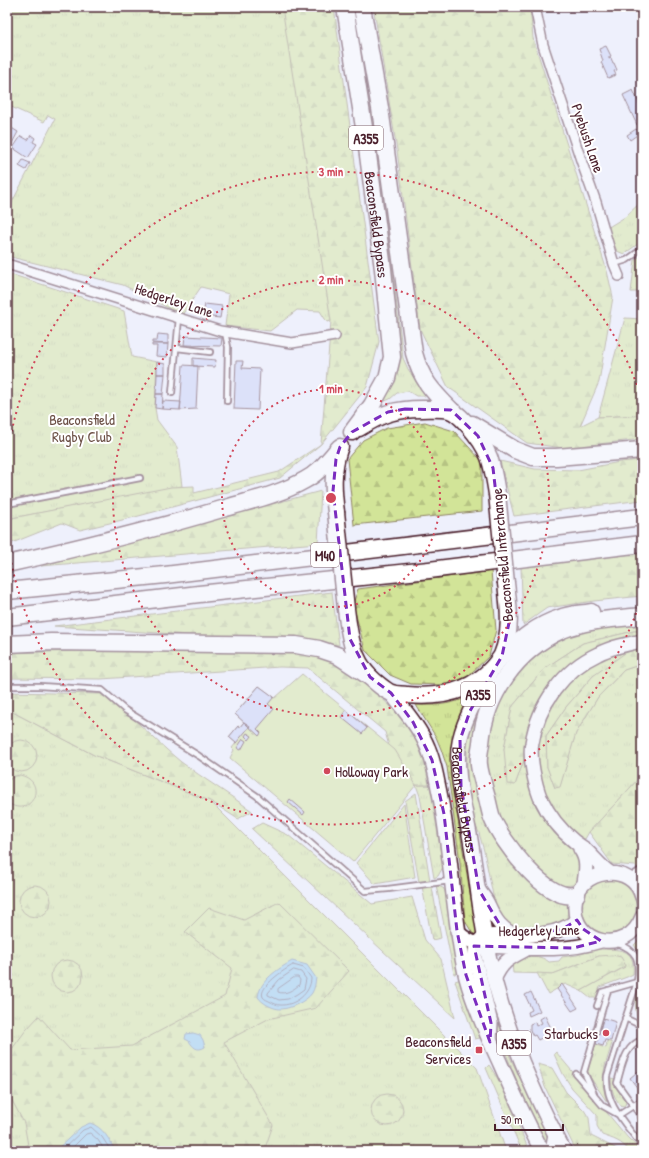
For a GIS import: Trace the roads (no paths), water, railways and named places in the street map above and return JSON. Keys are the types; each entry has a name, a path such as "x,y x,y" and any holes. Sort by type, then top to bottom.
{"highway":[{"name":"Beaconsfield Bypass","path":"344,7 366,140 383,269 392,357 387,378 372,405 352,432"},
{"name":"Beaconsfield Bypass","path":"362,7 380,108 414,352 418,368 424,379 435,394 457,414"},
{"path":"7,564 61,552 183,520 277,492 305,480 316,473 352,432 374,418 388,412 405,409 434,409 457,414 515,450 533,457 556,457 642,450"},
{"name":"Beaconsfield Interchange","path":"391,693 432,696 456,691 476,682 486,674 499,659 510,626 493,468 489,456 478,436 457,414"},
{"path":"340,447 336,459 333,491 346,609 352,646 370,677"},
{"name":"M40","path":"7,591 165,575 642,517"},
{"name":"M40","path":"7,617 199,594 429,570 642,544"},
{"path":"499,659 526,636 538,628 561,617 642,606"},
{"path":"580,888 569,896 549,887 537,878 521,862 504,841 492,818 479,764 482,733 492,700 506,675 528,651 543,640 580,624 642,616"},
{"path":"7,644 59,642 296,645 319,649 337,655 391,693"}],"main road":[{"name":"Beaconsfield Bypass","path":"482,942 478,890 461,786 459,751 460,740 470,711 499,659"},
{"name":"Beaconsfield Bypass","path":"391,693 418,728 432,760 444,814 458,931"},
{"name":"A355","path":"458,931 467,979 478,1013 532,1133 542,1151"},
{"name":"A355","path":"482,942 503,1015 516,1049 526,1074 564,1151"}],"street":[{"name":"Pyebush Lane","path":"535,7 542,45 596,202 614,264 619,276"},
{"name":"Hedgerley Lane","path":"7,264 225,332 292,343 335,336"},
{"path":"642,641 599,653 584,662 553,691 539,715 531,744 533,773 540,797 551,816 563,831 584,848 600,866 610,872 628,878 636,885 642,897"},
{"path":"575,842 586,859 586,871 575,903 577,920 582,929 591,936 606,941"},
{"path":"580,888 591,877 610,872"},
{"path":"478,890 489,905 492,913 500,925 510,932 519,935"},
{"name":"Hedgerley Lane","path":"458,931 463,937 482,942 527,949 573,948 622,939 632,933 639,924 642,916"},
{"name":"Hedgerley Lane","path":"490,1042 491,1023 474,950 482,942 493,935 519,935 561,930 570,926 577,920"},
{"path":"494,980 504,962 527,949"},
{"path":"532,1133 535,1151"},
{"path":"552,1151 555,1134"}],"lane":[{"path":"614,264 627,260 642,248"},
{"path":"172,394 179,318"},
{"path":"225,332 228,347 227,401"},
{"path":"176,348 210,352"},
{"path":"7,504 140,478"},
{"path":"7,686 40,686 102,690 125,710 199,756 256,796 365,891 388,890 452,880"},
{"path":"628,878 642,869"},
{"path":"606,941 627,946 636,955 638,971 637,982 607,1076 606,1085 612,1104 642,1146"},
{"path":"597,1006 602,992 637,982 642,978"},
{"path":"594,1094 584,1072 608,990"},
{"path":"625,1018 642,1026"},
{"path":"642,1040 636,1042 628,1050 617,1083 642,1118"},
{"path":"576,1074 603,1106 619,1115"},
{"path":"619,1115 642,1100"}],"water":[{"path":"292,961 307,965 316,978 312,993 302,1002 287,1008 273,1008 258,997 259,991 270,976"},
{"path":"193,1033 200,1035 205,1047 197,1049 185,1039 186,1034"},
{"path":"90,1123 102,1131 108,1138 115,1151 55,1151 81,1127"}],"place":[{"name":"Holloway Park","path":"327,771"},
{"name":"Starbucks","path":"606,1033"},
{"name":"Beaconsfield Services","path":"479,1050"}],"park label":[{"name":"Beaconsfield Rugby Club","path":"82,428"}]}
